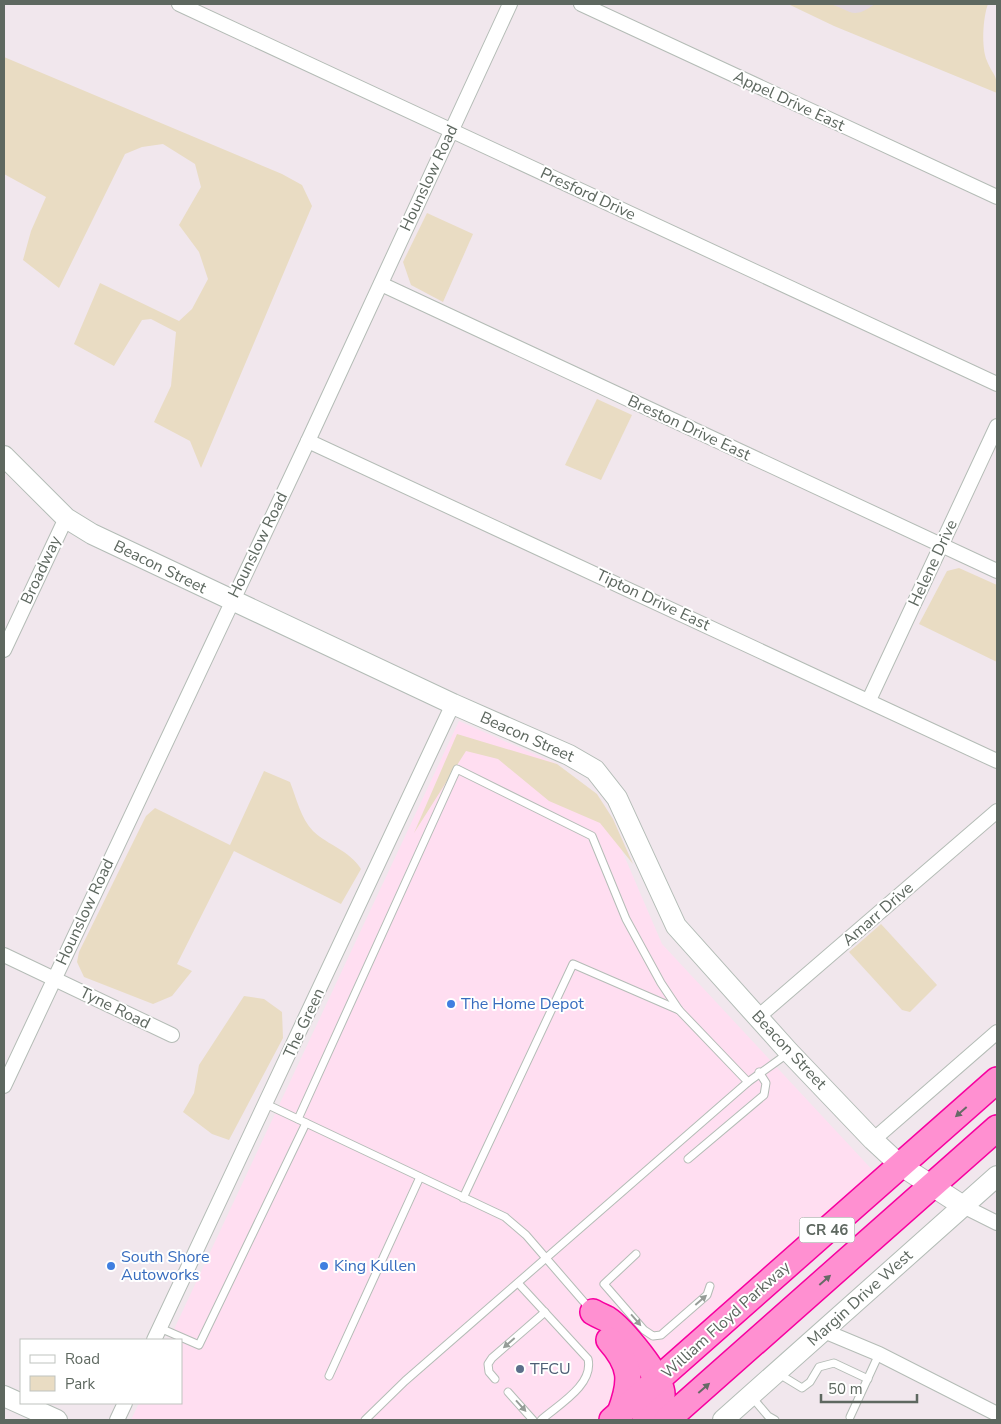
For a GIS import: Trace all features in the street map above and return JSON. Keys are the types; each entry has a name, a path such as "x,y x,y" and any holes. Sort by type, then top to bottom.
{"highway":[{"name":"William Floyd Parkway","path":"667,1420 916,1176 997,1080"},
{"name":"William Floyd Parkway","path":"616,1417 658,1380 916,1176 997,1128"},
{"path":"593,1312 609,1320 650,1366 658,1380 662,1393 658,1406 645,1420"},
{"path":"593,1312 599,1329 620,1352 627,1367 629,1381 616,1417"}],"street":[{"name":"Presford Drive","path":"179,4 997,384"},
{"name":"Hounslow Road","path":"4,1086 308,441 510,4"},
{"name":"Appel Drive East","path":"581,4 997,197"},
{"name":"Breston Drive East","path":"381,284 997,571"},
{"name":"Helene Drive","path":"869,700 997,426"},
{"name":"Tipton Drive East","path":"308,441 997,761"},
{"name":"Beacon Street","path":"4,456 66,518 92,534 453,704 569,755 596,770 617,798 676,926 789,1052 873,1140 916,1176 962,1206"},
{"name":"Broadway","path":"4,650 66,518"},
{"name":"The Green","path":"157,1334 453,704"},
{"name":"Amarr Drive","path":"758,1017 997,811"},
{"name":"Tyne Road","path":"4,955 172,1035"},
{"path":"873,1140 997,1032"},
{"name":"Margin Drive West","path":"723,1420 997,1176"},
{"path":"962,1206 997,1223"},
{"path":"824,1331 879,1354 997,1414"},
{"path":"4,1396 20,1403"},
{"path":"22,1404 57,1420"},
{"path":"117,1420 125,1404"}],"lane":[{"path":"298,1119 457,769 592,836 626,919 679,1010 748,1082"},
{"path":"464,1198 573,964 679,1010"},
{"path":"365,1420 406,1381 748,1082 789,1052"},
{"path":"688,1159 764,1095 766,1083 762,1070"},
{"path":"266,1104 504,1217 526,1235 593,1312"},
{"path":"182,1341 199,1345 306,1123"},
{"path":"329,1376 420,1177"},
{"path":"636,1254 604,1284 644,1330 653,1336 661,1335 707,1295 710,1286"},
{"path":"518,1283 588,1359 590,1368 584,1382 541,1420"},
{"path":"495,1378 489,1372 488,1364 492,1358 544,1312"},
{"path":"157,1334 176,1339"},
{"path":"850,1417 879,1354"},
{"path":"776,1373 802,1388 810,1382 819,1367 834,1362 868,1379"},
{"path":"508,1392 533,1420"},
{"path":"751,1396 768,1416 775,1420"}],"shaded area":[{"path":"800,4 884,4 868,36"},
{"path":"459,721 557,764 605,811 662,944 891,1190 636,1420 131,1420 139,1404 182,1404 182,1339 169,1339"}],"green space":[{"path":"788,4 828,4 855,13 875,4 988,4 983,40 987,61 996,78 997,93 834,26"},
{"path":"4,57 282,174 302,185 312,206 201,468 190,441 154,422 171,386 176,332 151,319 142,320 114,366 74,344 100,283 179,321 192,309 208,279 199,252 179,225 201,187 195,164 163,144 142,147 125,154 59,288 23,260 31,231 46,197 4,174"},
{"path":"427,213 473,234 443,302 411,285 403,262"},
{"path":"597,399 632,415 601,480 565,465"},
{"path":"959,568 997,585 997,662 919,624 947,571"},
{"path":"457,734 557,764 597,794 613,819 633,864 600,823 549,801 498,759 466,751 414,833"},
{"path":"264,771 290,782 302,814 313,831 351,857 361,869 341,904 234,851 177,964 192,971 172,996 153,1004 84,977 77,962 79,952 146,816 155,808 230,845"},
{"path":"881,924 937,985 910,1012 902,1010 849,952"},
{"path":"244,996 264,999 282,1012 283,1038 229,1140 212,1134 183,1112 194,1093 199,1065"}],"place":[{"name":"The Home Depot","path":"451,1004"},
{"name":"South Shore Autoworks","path":"111,1266"},
{"name":"King Kullen","path":"324,1266"},
{"name":"TFCU","path":"520,1369"}]}
